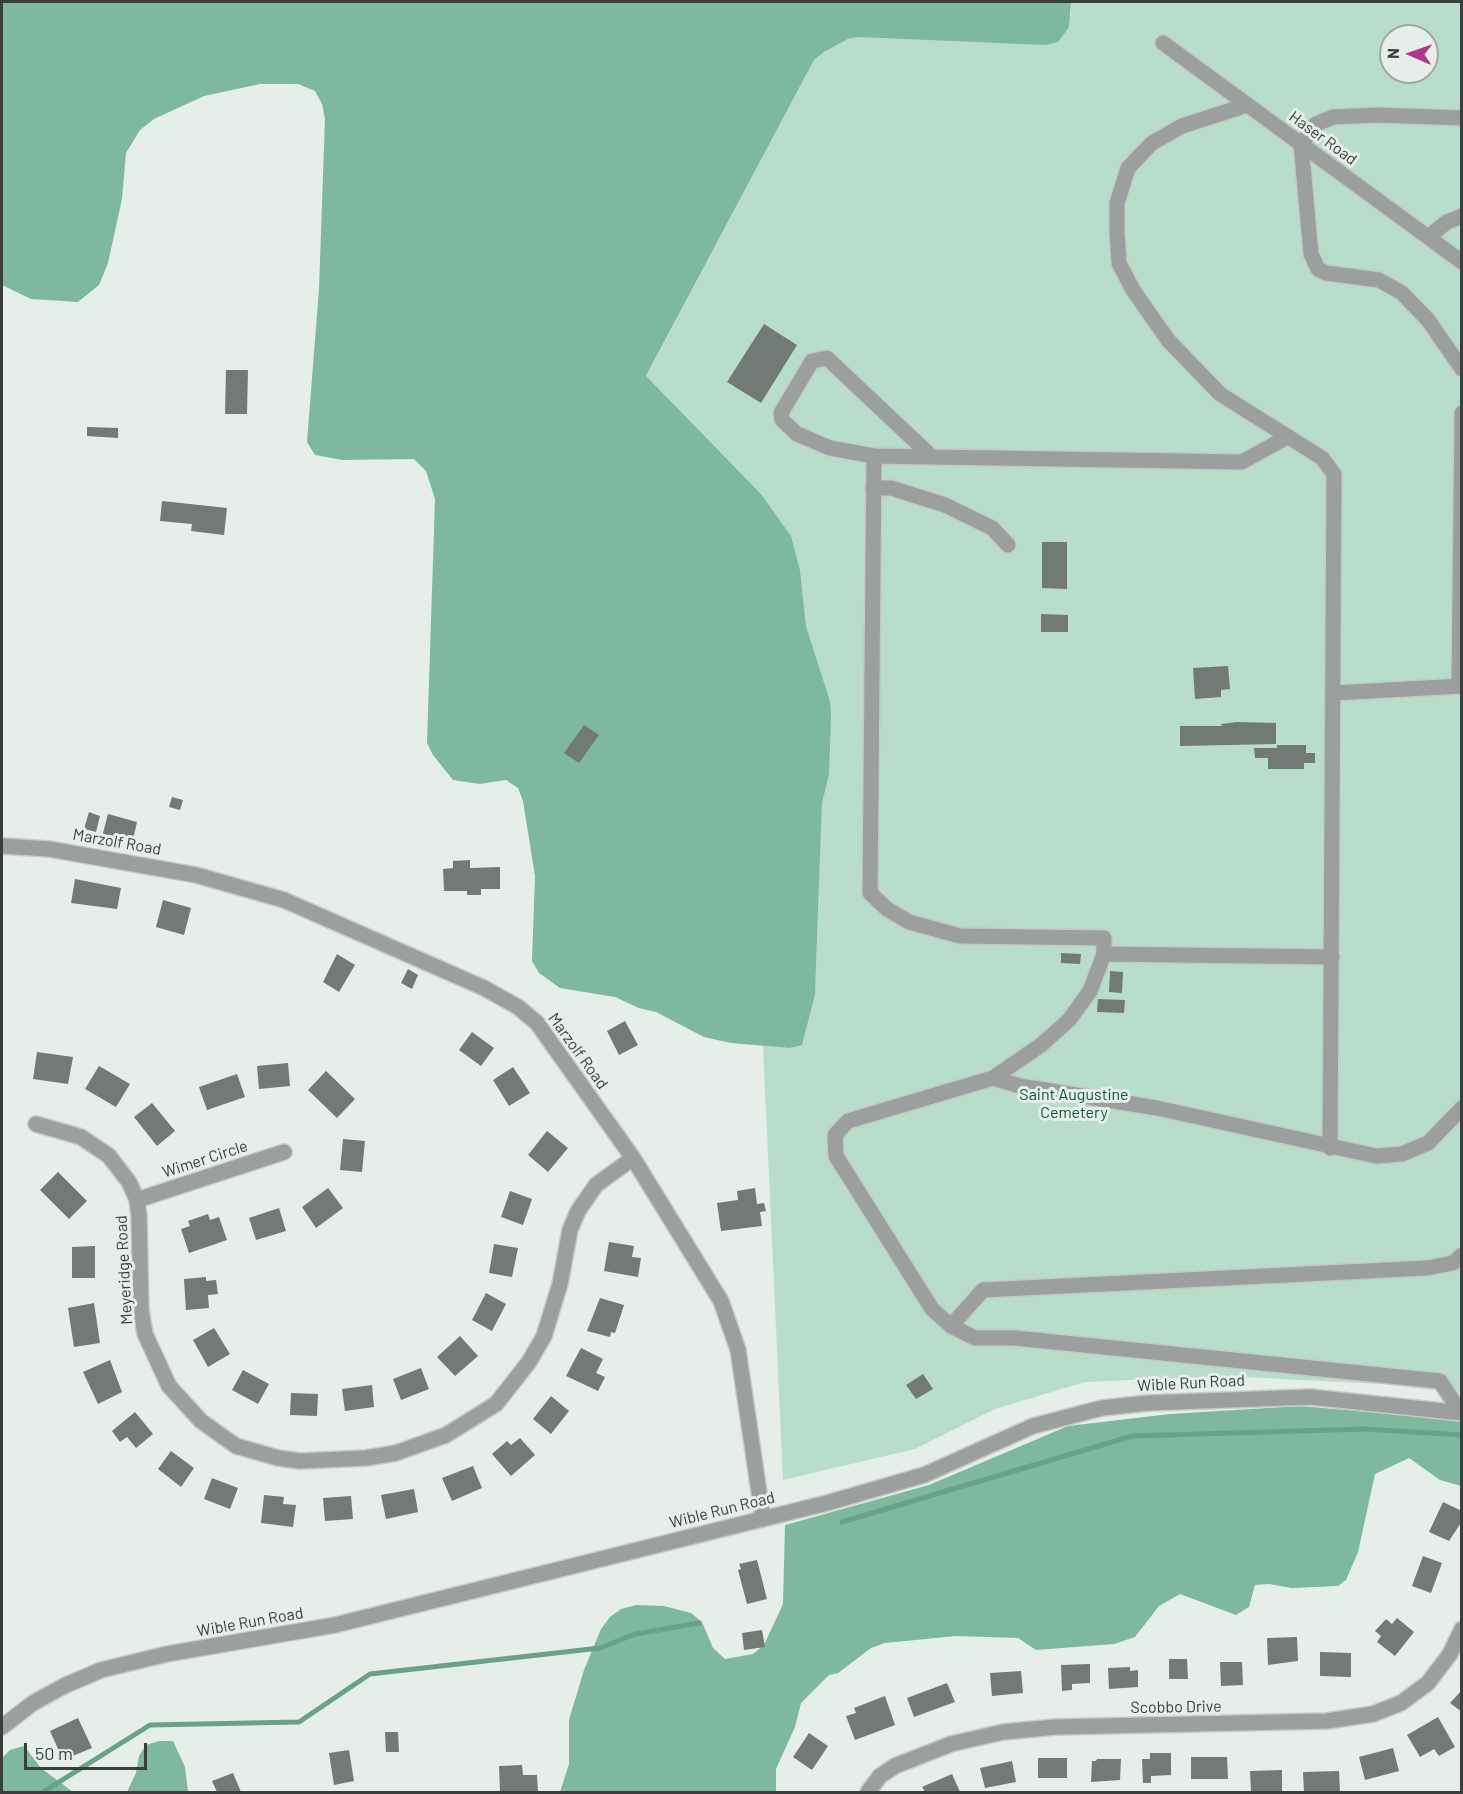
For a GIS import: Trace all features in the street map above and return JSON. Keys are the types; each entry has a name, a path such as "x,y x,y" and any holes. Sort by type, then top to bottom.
{"street":[{"name":"Haser Road","path":"1163,43 1461,262"},
{"path":"1247,105 1182,126 1152,143 1128,168 1117,203 1119,262 1133,290 1168,340 1220,394 1322,458 1334,474 1330,1148"},
{"path":"1461,118 1378,115 1333,117 1316,124 1301,144 1311,254 1318,269 1326,273 1379,280 1402,293 1428,320 1461,369"},
{"path":"1428,237 1447,222 1461,216"},
{"path":"932,457 827,358 813,362 781,413 782,420 797,434 830,448 874,456 932,457 1242,462 1287,437"},
{"path":"1334,693 1460,686 1461,413"},
{"path":"874,456 870,893 887,909 934,931 960,936 1104,938 1104,954 1090,990 1069,1020 1041,1045 993,1078 848,1121 835,1135 836,1156 932,1309 951,1326 975,1338 1015,1338 1440,1381 1461,1413"},
{"path":"873,489 891,488 945,505 992,528 1008,545"},
{"name":"Marzolf Road","path":"2,846 48,849 196,875 284,900 484,988 518,1007 537,1023 633,1158 721,1301 738,1350 763,1519"},
{"path":"1104,954 1332,957"},
{"path":"993,1078 1020,1086 1157,1108 1330,1148 1376,1156 1402,1154 1428,1143 1461,1107"},
{"name":"Meyeridge Road","path":"36,1124 67,1131 97,1147 121,1171 137,1200 141,1233 141,1310 145,1334 159,1369 187,1407 218,1434 254,1452 300,1461 366,1458 396,1453 446,1435 496,1404 529,1362 544,1335 560,1284 570,1230 578,1211 596,1185 633,1158"},
{"name":"Wimer Circle","path":"137,1200 284,1152"},
{"path":"951,1326 983,1290 1427,1268 1453,1263 1461,1255"},
{"name":"Wible Run Road","path":"2,1727 33,1703 64,1686 124,1664 335,1625 763,1519 892,1485 924,1474 1034,1426 1102,1408 1148,1403 1310,1397 1461,1413"},
{"name":"Scobbo Drive","path":"868,1792 879,1776 895,1766 951,1744 1003,1732 1056,1727 1327,1721 1373,1714 1401,1703 1428,1683 1450,1654 1461,1629"}],"green space":[{"path":"2,2 1071,2 1069,27 1058,42 1046,45 859,37 848,39 814,60 646,376 761,494 791,536 800,570 806,626 830,701 831,717 829,775 822,803 815,995 802,1045 790,1048 731,1043 704,1037 656,1012 639,1008 615,997 560,988 539,973 532,961 535,876 523,801 518,788 506,780 479,784 453,780 433,755 427,743 435,499 426,471 414,459 342,460 315,455 307,442 319,289 325,119 322,104 315,91 298,84 260,84 204,96 154,119 140,130 126,153 122,199 108,263 99,285 78,302 31,299 2,285"},
{"name":"Saint Augustine Cemetery","path":"1071,2 1461,2 1461,1393 1383,1384 1222,1376 1085,1382 995,1409 915,1449 783,1480 763,1046 790,1048 802,1045 815,995 822,803 829,775 830,701 806,626 800,570 791,536 761,494 646,377 814,60 848,39 1071,15"},
{"path":"1300,1406 1461,1420 1461,1486 1440,1480 1409,1458 1375,1474 1358,1552 1346,1580 1338,1586 1292,1588 1269,1584 1255,1585 1249,1607 1236,1615 1180,1594 1159,1606 1135,1637 1114,1644 1036,1650 1018,1638 956,1636 885,1643 871,1648 838,1673 829,1675 801,1703 795,1727 776,1769 776,1792 560,1792 569,1764 569,1720 584,1670 601,1629 610,1617 621,1609 636,1605 664,1606 691,1613 702,1622 713,1648 725,1659 753,1654 764,1645 783,1604 785,1525 929,1485 1068,1426 1170,1414"},
{"path":"159,1741 173,1741 185,1767 188,1792 127,1792 136,1773 139,1756 146,1745"},
{"path":"24,1746 41,1768 73,1792 2,1792 2,1758 10,1750"}],"building":[{"path":"764,324 797,345 761,403 727,382"},
{"path":"226,370 248,370 247,414 225,414"},
{"path":"87,427 118,428 118,438 87,436"},
{"path":"162,501 227,508 224,535 191,531 192,524 160,521"},
{"path":"1042,542 1067,542 1067,589 1042,588"},
{"path":"1041,614 1068,615 1068,632 1041,632"},
{"path":"1228,666 1230,689 1221,690 1221,697 1195,699 1193,668"},
{"path":"1276,723 1276,744 1180,746 1180,726 1222,726 1221,724"},
{"path":"584,725 599,735 579,763 564,753"},
{"path":"1277,745 1306,745 1306,753 1315,753 1315,763 1304,763 1304,769 1268,769 1268,758 1255,758 1254,748 1277,748"},
{"path":"172,797 183,800 180,810 169,807"},
{"path":"89,812 100,816 96,832 84,829"},
{"path":"108,814 137,822 132,844 102,837"},
{"path":"470,860 470,868 500,867 500,889 481,889 481,895 467,895 467,891 444,891 443,869 453,868 453,861"},
{"path":"75,879 121,888 117,909 71,903"},
{"path":"163,900 191,908 184,935 156,927"},
{"path":"1061,953 1081,954 1080,964 1061,963"},
{"path":"337,954 355,965 339,992 323,982"},
{"path":"408,969 418,975 412,989 401,983"},
{"path":"1110,971 1123,972 1122,993 1109,992"},
{"path":"1098,999 1125,1000 1124,1013 1097,1012"},
{"path":"625,1021 638,1045 619,1055 607,1031"},
{"path":"472,1032 494,1048 481,1066 459,1050"},
{"path":"37,1052 73,1057 68,1084 33,1079"},
{"path":"288,1063 290,1086 259,1089 257,1066"},
{"path":"99,1066 130,1084 116,1107 85,1089"},
{"path":"513,1067 530,1093 509,1106 493,1080"},
{"path":"326,1071 355,1099 337,1118 308,1090"},
{"path":"237,1074 245,1097 207,1110 199,1087"},
{"path":"152,1103 175,1131 157,1146 134,1117"},
{"path":"547,1131 568,1148 548,1172 528,1155"},
{"path":"343,1139 365,1141 362,1172 340,1170"},
{"path":"58,1172 87,1201 69,1219 40,1190"},
{"path":"328,1188 343,1208 316,1228 302,1207"},
{"path":"755,1188 757,1204 764,1203 766,1211 760,1212 762,1226 721,1231 717,1203 738,1200 737,1191"},
{"path":"510,1191 532,1199 523,1225 501,1217"},
{"path":"279,1208 286,1231 256,1240 249,1218"},
{"path":"208,1214 210,1220 219,1217 227,1240 189,1253 181,1229 190,1226 188,1221"},
{"path":"609,1242 634,1246 632,1257 641,1258 638,1277 604,1271"},
{"path":"494,1244 518,1248 512,1277 489,1273"},
{"path":"95,1246 95,1278 72,1278 72,1247"},
{"path":"206,1277 206,1281 216,1280 218,1294 208,1295 209,1308 186,1310 184,1279"},
{"path":"486,1293 506,1304 492,1331 472,1320"},
{"path":"600,1298 624,1305 615,1333 611,1332 610,1337 587,1331"},
{"path":"94,1303 100,1343 74,1347 68,1308"},
{"path":"214,1328 230,1354 208,1367 193,1340"},
{"path":"460,1336 478,1356 455,1376 437,1357"},
{"path":"581,1348 603,1359 596,1373 605,1377 598,1391 566,1376"},
{"path":"110,1360 122,1392 98,1404 83,1372"},
{"path":"421,1368 429,1389 401,1400 393,1379"},
{"path":"243,1370 269,1384 258,1404 232,1390"},
{"path":"923,1374 933,1389 916,1399 906,1385"},
{"path":"372,1385 374,1407 345,1411 342,1389"},
{"path":"291,1393 318,1394 317,1416 290,1415"},
{"path":"551,1396 569,1411 551,1434 533,1419"},
{"path":"135,1412 153,1434 136,1448 127,1437 120,1442 112,1431"},
{"path":"520,1438 535,1455 511,1476 492,1454 507,1441 511,1445"},
{"path":"171,1451 194,1468 181,1487 158,1469"},
{"path":"473,1466 482,1488 452,1501 442,1478"},
{"path":"212,1478 238,1488 230,1509 204,1499"},
{"path":"414,1489 418,1512 386,1519 381,1495"},
{"path":"264,1495 284,1497 283,1504 296,1505 293,1527 261,1523"},
{"path":"351,1496 353,1519 325,1521 323,1498"},
{"path":"1443,1502 1462,1511 1462,1521 1449,1541 1429,1532"},
{"path":"1423,1556 1442,1563 1431,1593 1412,1586"},
{"path":"757,1560 767,1599 747,1604 738,1570 741,1569 739,1564"},
{"path":"1397,1618 1414,1632 1395,1656 1377,1642 1381,1636 1375,1631 1386,1619 1392,1624"},
{"path":"762,1630 765,1647 744,1650 742,1633"},
{"path":"1297,1637 1298,1661 1268,1665 1267,1638"},
{"path":"1320,1652 1351,1653 1351,1677 1320,1676"},
{"path":"1169,1659 1187,1659 1188,1679 1169,1679"},
{"path":"1220,1662 1242,1662 1243,1685 1221,1686"},
{"path":"1090,1664 1090,1683 1072,1684 1072,1690 1062,1691 1061,1665"},
{"path":"1130,1667 1130,1671 1138,1670 1138,1687 1109,1689 1108,1668"},
{"path":"1021,1671 1023,1693 992,1696 990,1673"},
{"path":"947,1683 955,1702 914,1717 907,1698"},
{"path":"1462,1690 1462,1712 1450,1703"},
{"path":"885,1696 895,1725 855,1740 846,1716 856,1713 854,1708"},
{"path":"1438,1717 1455,1747 1439,1756 1434,1749 1420,1757 1407,1735"},
{"path":"78,1718 92,1748 63,1760 50,1731"},
{"path":"385,1732 398,1732 399,1752 386,1752"},
{"path":"809,1733 828,1746 812,1770 793,1757"},
{"path":"1393,1748 1399,1771 1365,1780 1359,1757"},
{"path":"349,1750 354,1781 334,1785 329,1753"},
{"path":"1150,1753 1171,1753 1171,1775 1151,1776 1151,1783 1143,1783 1142,1759 1150,1759"},
{"path":"1191,1757 1227,1757 1228,1779 1191,1779"},
{"path":"1038,1758 1067,1758 1067,1778 1038,1778"},
{"path":"1121,1759 1120,1780 1091,1782 1092,1761"},
{"path":"1012,1761 1016,1782 985,1788 980,1768"},
{"path":"522,1765 523,1775 537,1775 538,1792 500,1792 499,1766"},
{"path":"1282,1770 1282,1792 1251,1792 1250,1771"},
{"path":"1339,1771 1340,1792 1304,1792 1303,1772"},
{"path":"233,1773 241,1792 217,1792 212,1781"},
{"path":"952,1774 960,1792 925,1792 922,1787"}],"waterway":[{"path":"842,1522 1132,1436 1365,1429 1462,1435"},
{"path":"43,1792 150,1725 299,1722 370,1674 600,1648 635,1634 699,1623"}]}
